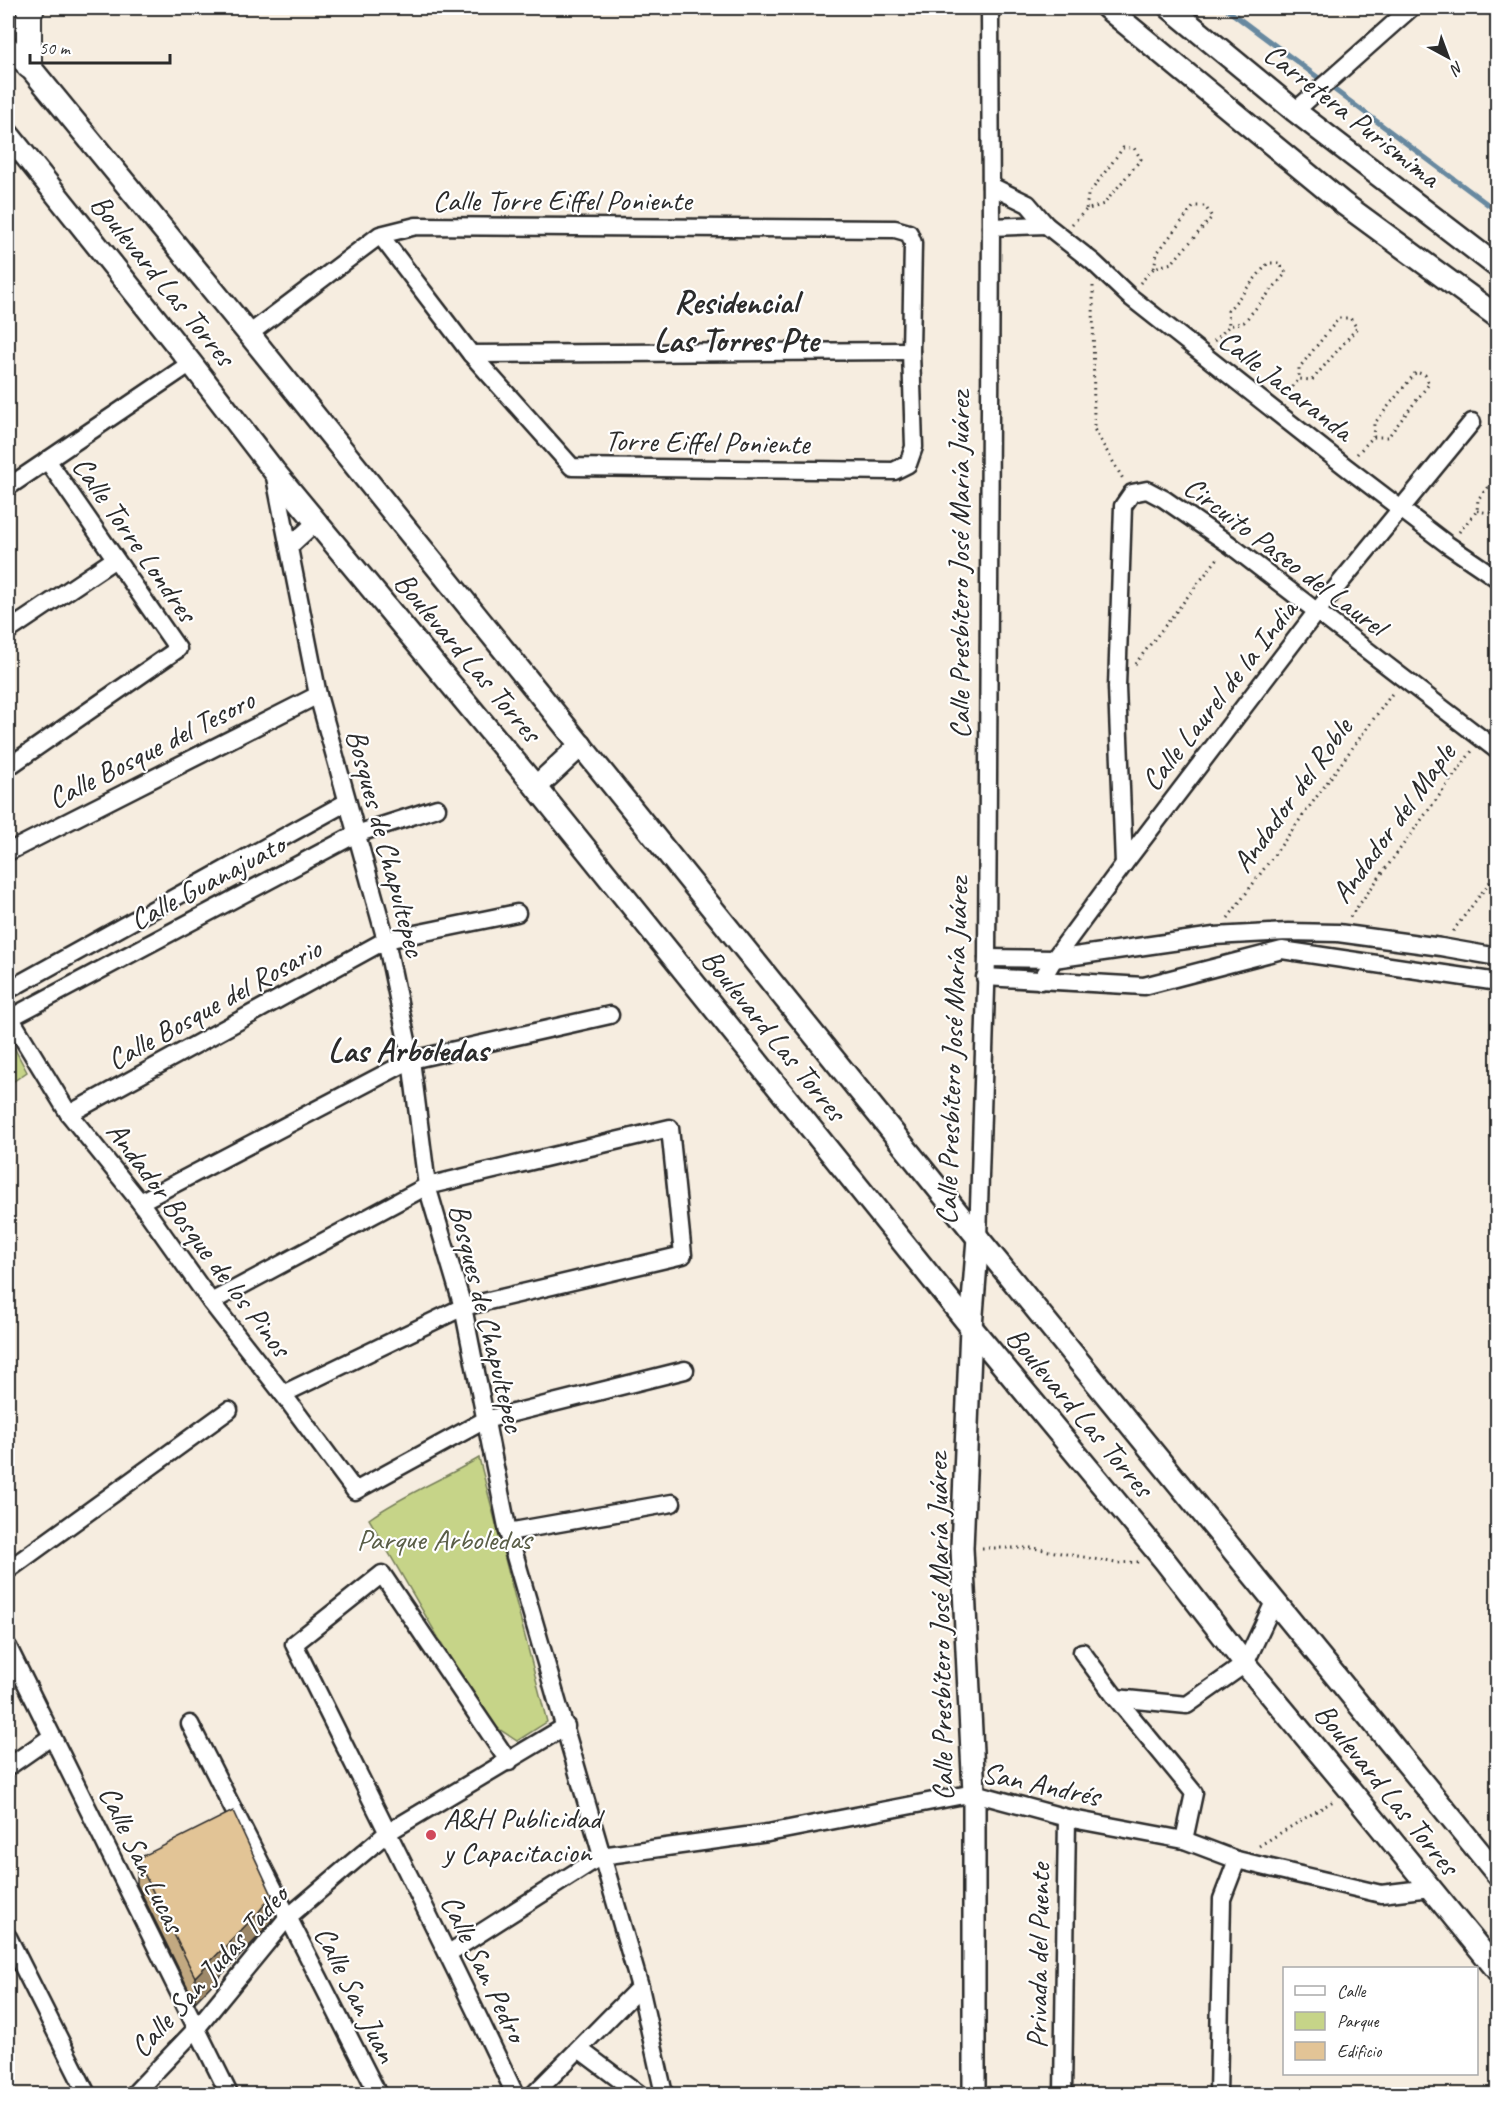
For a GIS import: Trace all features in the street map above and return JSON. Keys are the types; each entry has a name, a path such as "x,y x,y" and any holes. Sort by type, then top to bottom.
{"main road":[{"path":"29,66 29,13 32,8"}],"street":[{"name":"Calle Presbítero José María Juárez","path":"974,2094 974,1793 963,1548 971,1327 978,1238 987,958 990,8"},
{"path":"1107,8 1344,204 1497,317"},
{"name":"Carretera Purismima","path":"1170,8 1295,111 1497,267"},
{"path":"1295,111 1411,8"},
{"name":"Boulevard Las Torres","path":"8,48 29,66 249,334 978,1238 1271,1610 1497,1875"},
{"name":"Boulevard Las Torres","path":"8,134 274,471 536,787 971,1327 1165,1561 1245,1664 1497,1971"},
{"name":"Calle Jacaranda","path":"991,186 1028,204 1053,230 1093,262 1129,296 1346,467 1448,545 1497,579"},
{"name":"Calle Torre Eiffel Poniente","path":"249,334 380,235 416,226 895,229 909,233"},
{"path":"991,227 1053,230"},
{"name":"Torre Eiffel Poniente","path":"380,235 471,354 572,467 894,471 908,464 914,447 911,351 913,243 909,233"},
{"path":"471,354 911,351"},
{"path":"8,488 191,363"},
{"name":"Calle Laurel de la India","path":"1041,981 1054,959 1124,864 1317,612 1472,422"},
{"name":"Calle Torre Londres","path":"8,767 178,649 47,460"},
{"name":"Bosques de Chapultepec","path":"274,471 318,695 386,940 411,1060 427,1186 463,1307 508,1532 640,1988 664,2094"},
{"name":"Circuito Paseo del Laurel","path":"1124,864 1117,687 1123,506 1132,493 1147,490 1164,499 1229,544 1497,751"},
{"path":"289,547 316,522"},
{"path":"8,631 115,559"},
{"name":"Calle Bosque del Tesoro","path":"8,852 318,695"},
{"path":"536,787 581,745"},
{"path":"8,990 347,802"},
{"name":"Calle Guanajuato","path":"9,1016 356,834 437,808"},
{"name":"Calle Bosque del Rosario","path":"69,1114 386,940 517,913"},
{"path":"987,958 1054,959 1214,936 1288,932 1338,933 1497,957"},
{"path":"1282,950 1288,932"},
{"path":"985,977 1144,986 1282,950 1497,982"},
{"path":"1469,978 1472,953"},
{"path":"140,1202 411,1060 610,1015"},
{"name":"Andador Bosque de los Pinos","path":"9,1016 69,1114 140,1202 211,1302 355,1491 485,1420"},
{"path":"211,1302 427,1186 670,1128 683,1255 463,1307 283,1394"},
{"path":"485,1420 685,1370"},
{"path":"8,1570 229,1410"},
{"path":"508,1532 672,1503"},
{"name":"Calle San Pedro","path":"509,1762 382,1574 294,1644 449,1953 515,2094"},
{"path":"1116,1698 1187,1705 1245,1664 1271,1610"},
{"name":"Calle San Lucas","path":"8,1647 230,2094"},
{"path":"1082,1652 1116,1698 1194,1793 1184,1840"},
{"name":"Calle San Juan","path":"190,1724 378,2094"},
{"name":"Calle San Judas Tadeo","path":"134,2094 196,2029 287,1918 387,1833 566,1726"},
{"path":"8,1767 51,1737"},
{"name":"San Andrés","path":"601,1856 768,1833 974,1793 1067,1818 1184,1840 1237,1860 1381,1894 1430,1888"},
{"name":"Privada del Puente","path":"1063,2094 1067,1818"},
{"path":"449,1953 601,1856"},
{"path":"1218,2094 1222,1899 1237,1860"},
{"path":"8,1937 87,2094"},
{"path":"534,2094 640,1988"},
{"path":"579,2049 639,2094"}],"path":[{"path":"1053,230 1086,210 1104,204 1141,159 1134,148 1123,148 1088,195 1086,210"},
{"path":"1129,296 1154,268 1157,253 1194,206 1205,206 1212,217 1172,263 1154,268"},
{"path":"1093,262 1094,429 1132,493"},
{"path":"1202,353 1229,326 1244,322 1286,273 1279,263 1268,263 1228,311 1229,326"},
{"path":"1273,408 1299,379 1299,368 1339,318 1350,318 1357,328 1312,380 1299,379"},
{"path":"1346,467 1373,437 1374,424 1416,372 1425,375 1430,384 1388,437 1373,437"},
{"path":"1448,545 1478,511 1478,499 1497,476"},
{"path":"1478,511 1490,513 1497,504"},
{"path":"1117,687 1229,544"},
{"name":"Andador del Roble","path":"1214,936 1403,679"},
{"name":"Andador del Maple","path":"1338,933 1481,738"},
{"path":"1442,947 1497,872"},
{"path":"963,1548 1033,1548 1116,1563 1165,1561"},
{"path":"1237,1860 1351,1791"}],"green space":[{"path":"8,1036 27,1072 8,1085"},
{"name":"Parque Arboledas","path":"479,1458 547,1722 517,1741 487,1721 369,1519 395,1502"}],"building":[{"path":"233,1811 272,1895 257,1914 195,1977 137,1859"}],"waterway":[{"path":"1225,8 1498,212"}],"place":[{"name":"A&H Publicidad y Capacitacion","path":"431,1835"}],"district":[{"name":"Residencial Las Torres Pte","path":"736,321"},
{"name":"Las Arboledas","path":"408,1050"}]}
